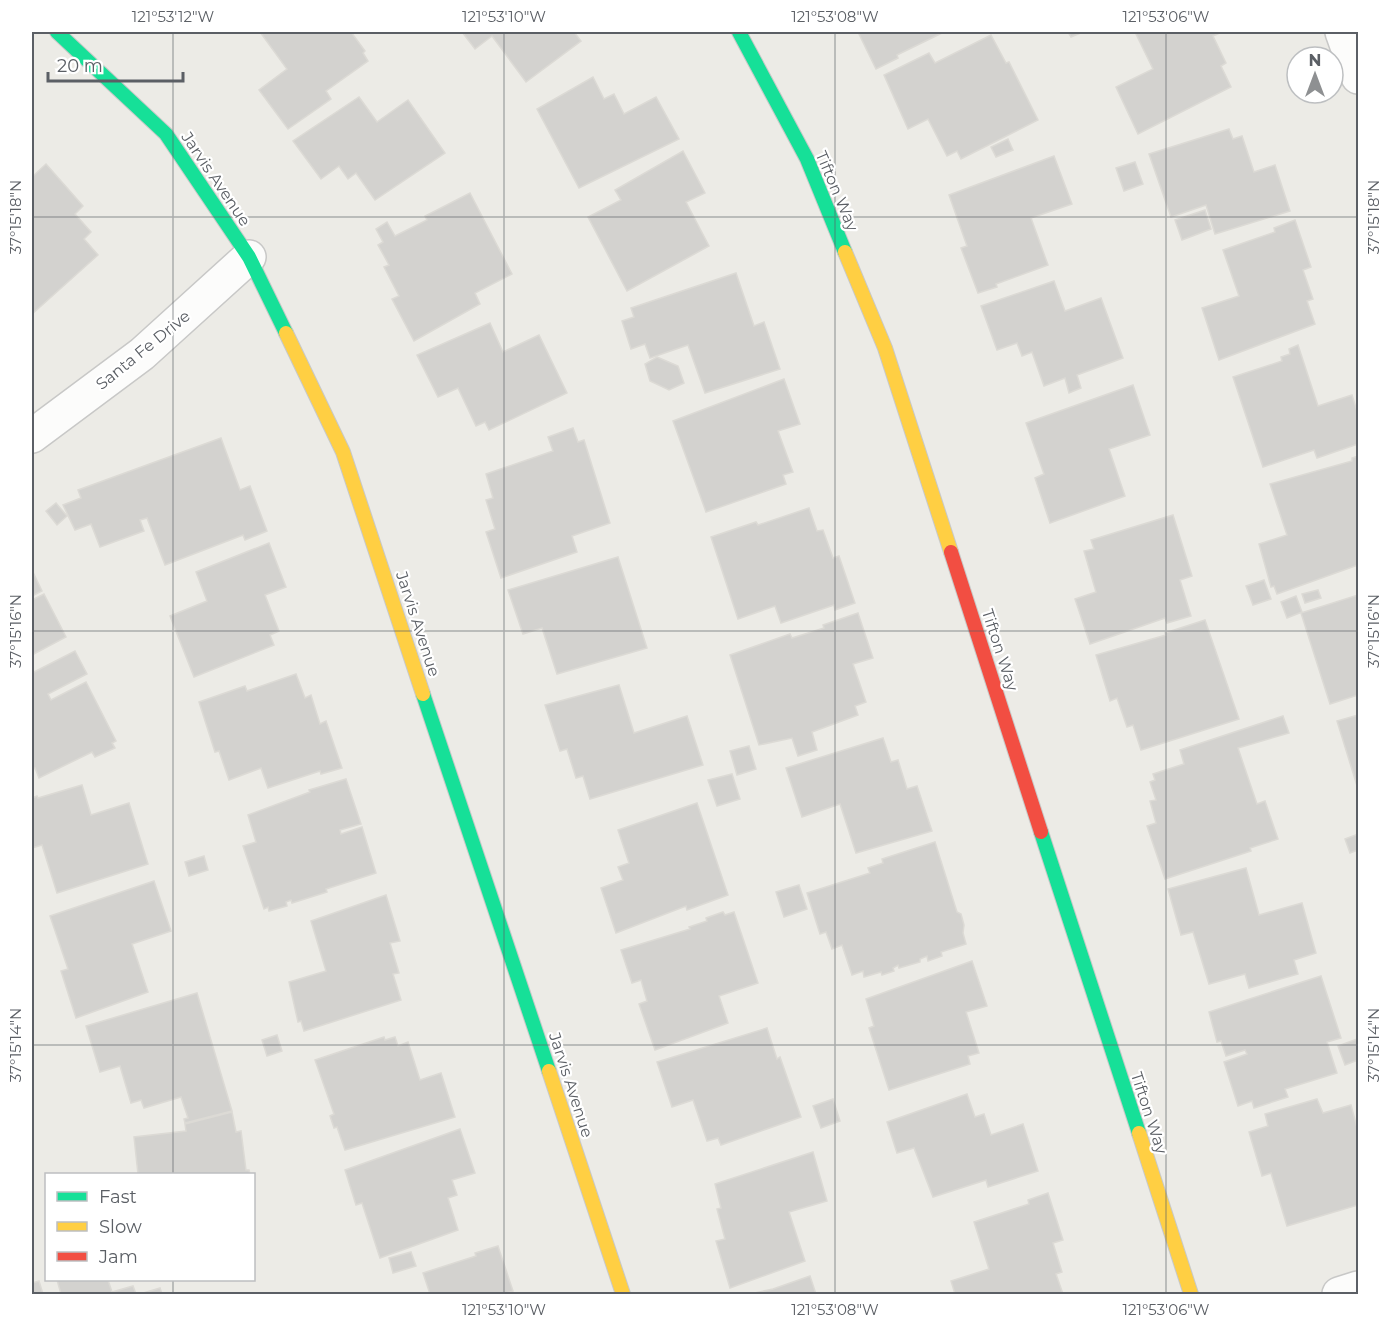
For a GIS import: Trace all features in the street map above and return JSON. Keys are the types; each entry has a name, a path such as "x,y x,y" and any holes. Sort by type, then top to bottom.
{"street":[{"name":"Jarvis Avenue","path":"57,32 166,134 249,257 343,452 623,1294"},
{"name":"Tifton Way","path":"738,32 807,159 885,348 1191,1294"},
{"path":"1341,32 1359,77"},
{"name":"Santa Fe Drive","path":"32,436 142,354 249,257"},
{"path":"1339,1294 1359,1288"}],"building":[{"path":"260,32 351,32 365,51 363,53 368,61 326,91 331,99 288,129 259,90 287,69"},
{"path":"462,32 574,32 581,41 526,82 492,36 475,49"},
{"path":"858,32 944,32 897,55 898,58 876,69"},
{"path":"1068,32 1083,32 1071,37"},
{"path":"1135,32 1222,32 1213,36 1226,63 1221,66 1231,87 1138,134 1116,87 1153,69"},
{"path":"991,35 1006,63 1009,62 1038,120 961,159 957,151 947,156 928,119 908,129 884,75 929,53 935,63"},
{"path":"593,77 604,99 614,94 624,114 656,97 679,139 579,188 537,109"},
{"path":"359,97 377,122 408,100 445,153 375,200 356,173 348,179 339,166 321,179 293,141"},
{"path":"1229,129 1233,139 1242,136 1254,172 1275,165 1290,211 1215,234 1206,205 1171,217 1149,154"},
{"path":"1008,139 1013,150 996,157 991,147"},
{"path":"683,151 705,193 686,202 709,246 627,291 588,217 621,200 615,190"},
{"path":"1054,156 1072,204 1031,218 1048,265 978,293 961,248 967,246 949,195"},
{"path":"1135,162 1143,184 1124,191 1116,168"},
{"path":"46,164 83,206 75,214 91,232 84,239 98,255 32,314 32,177"},
{"path":"470,193 512,274 475,293 480,304 414,341 392,299 399,296 384,267 389,265 378,245 383,242 376,229 387,222 395,236 427,220 425,216"},
{"path":"1205,210 1211,229 1182,240 1175,220"},
{"path":"1295,220 1311,267 1303,270 1313,299 1307,301 1315,324 1219,360 1202,308 1239,296 1223,250 1275,232 1274,228"},
{"path":"736,273 754,326 764,322 780,369 705,393 688,345 650,358 645,344 631,349 622,321 634,317 631,308"},
{"path":"1054,281 1065,311 1101,298 1123,358 1077,375 1081,388 1069,393 1065,378 1044,386 1032,352 1022,356 1017,343 997,350 981,306"},
{"path":"490,323 503,352 539,335 567,393 489,430 485,422 476,426 458,388 438,397 417,355"},
{"path":"1298,345 1318,406 1352,395 1358,414 1358,444 1317,458 1314,450 1263,467 1233,377 1282,361 1281,357 1290,354 1289,349"},
{"path":"657,357 678,366 684,383 669,390 650,381 645,364"},
{"path":"784,379 800,424 778,431 793,472 783,475 786,484 706,512 673,421"},
{"path":"1133,385 1150,435 1109,449 1125,496 1050,523 1035,478 1044,474 1026,423"},
{"path":"573,428 578,442 584,440 610,523 572,536 577,552 501,578 486,532 495,529 486,500 493,498 486,474 553,451 548,437"},
{"path":"221,438 240,490 250,486 267,531 245,540 243,535 165,565 147,518 140,520 144,531 100,547 91,524 75,530 63,505 81,498 78,490"},
{"path":"1358,456 1358,565 1277,594 1274,586 1271,587 1259,544 1287,535 1270,484 1352,461 1352,458"},
{"path":"56,503 67,516 57,525 46,511"},
{"path":"809,508 817,531 823,530 833,558 839,556 855,603 835,610 834,605 781,623 775,606 738,619 711,537 756,522 758,525"},
{"path":"1173,515 1192,576 1180,580 1191,616 1167,623 1165,618 1090,644 1075,599 1096,592 1084,551 1094,549 1091,540"},
{"path":"269,543 286,587 265,595 279,631 270,635 274,645 194,677 170,616 207,601 196,572"},
{"path":"618,557 647,648 557,674 542,628 523,634 508,590"},
{"path":"32,570 42,591 32,596"},
{"path":"1264,580 1271,599 1253,605 1246,586"},
{"path":"1318,590 1321,598 1305,603 1302,594"},
{"path":"44,594 66,637 32,655 32,600"},
{"path":"1358,595 1358,695 1330,704 1301,613"},
{"path":"1296,596 1302,612 1287,618 1281,602"},
{"path":"858,613 873,658 853,664 866,702 855,706 858,715 812,732 817,750 798,756 792,738 759,745 730,655 790,634 792,638 824,628 823,625"},
{"path":"1205,620 1239,719 1141,750 1133,725 1127,727 1117,698 1110,701 1096,655 1166,635 1165,633"},
{"path":"75,651 87,674 48,694 51,700 86,682 116,741 112,743 115,748 95,757 92,752 39,778 35,768 32,770 32,673"},
{"path":"296,674 305,698 311,695 320,724 326,721 342,768 321,774 320,771 268,788 261,768 229,780 219,751 215,752 199,702 245,686 247,691"},
{"path":"619,685 634,733 687,716 703,765 590,799 583,776 576,778 567,749 560,751 545,705"},
{"path":"1358,715 1358,789 1337,721"},
{"path":"1283,716 1289,733 1238,748 1257,804 1265,801 1278,839 1250,848 1251,851 1165,879 1147,826 1156,823 1150,801 1156,800 1150,782 1155,780 1153,774 1184,764 1180,750"},
{"path":"883,738 891,762 898,760 907,789 917,786 932,831 856,853 840,804 802,817 786,768"},
{"path":"749,746 756,769 737,775 730,751"},
{"path":"732,774 740,799 717,806 708,780"},
{"path":"346,779 361,824 340,830 341,834 362,827 376,873 326,889 327,892 292,903 291,900 286,902 287,906 269,911 268,907 264,909 243,846 256,842 248,815 310,792 309,790"},
{"path":"82,785 91,815 129,803 148,864 57,893 42,845 32,848 32,798"},
{"path":"697,803 728,895 687,910 686,906 616,933 601,888 623,880 618,867 629,863 618,830"},
{"path":"1358,834 1358,850 1350,853 1345,839"},
{"path":"935,842 957,912 961,914 966,944 941,952 942,956 928,961 927,956 920,959 920,962 899,968 898,965 893,968 894,971 882,975 881,972 864,977 863,971 852,975 842,945 832,949 826,932 820,934 807,893 870,873 868,868 883,863 882,859"},
{"path":"204,856 208,870 189,876 185,862"},
{"path":"1246,868 1259,915 1302,903 1316,953 1294,960 1298,974 1249,988 1245,974 1209,984 1193,932 1181,935 1168,889"},
{"path":"154,881 171,931 132,944 148,992 76,1018 61,971 68,969 50,916"},
{"path":"799,885 807,909 784,917 776,892"},
{"path":"386,895 400,941 390,943 399,973 393,974 401,1000 304,1031 301,1021 298,1022 289,982 326,971 311,921"},
{"path":"723,912 725,915 734,912 758,983 719,996 728,1023 655,1050 639,1004 647,1001 641,980 632,983 621,950 690,929 689,927 707,921 706,918"},
{"path":"972,961 987,1006 966,1012 979,1053 968,1056 970,1064 889,1090 869,1028 874,1026 866,999"},
{"path":"1321,976 1341,1038 1327,1042 1337,1073 1285,1089 1288,1097 1254,1108 1252,1101 1238,1106 1224,1062 1247,1054 1245,1050 1226,1056 1221,1041 1217,1042 1209,1012"},
{"path":"197,993 232,1111 185,1123 184,1119 188,1118 181,1097 144,1108 141,1100 131,1103 120,1066 100,1072 86,1026"},
{"path":"767,1028 801,1117 721,1145 718,1138 707,1141 693,1100 672,1107 657,1062"},
{"path":"277,1035 282,1051 267,1056 262,1040"},
{"path":"384,1037 385,1040 395,1037 398,1046 408,1042 420,1080 441,1073 455,1117 345,1150 337,1127 334,1128 330,1116 334,1114 315,1060"},
{"path":"1357,1039 1358,1060 1345,1065 1338,1046"},
{"path":"967,1094 975,1117 984,1114 991,1135 1023,1124 1038,1171 988,1187 986,1180 933,1197 914,1148 897,1153 887,1122"},
{"path":"833,1099 840,1121 821,1128 813,1106"},
{"path":"1317,1099 1323,1113 1351,1105 1358,1131 1358,1205 1287,1226 1271,1173 1262,1176 1249,1132 1268,1126 1265,1114"},
{"path":"232,1112 236,1132 241,1131 246,1170 249,1170 250,1173 138,1173 134,1137 186,1131 185,1124"},
{"path":"460,1129 475,1173 452,1180 457,1195 448,1198 458,1230 380,1258 362,1203 356,1205 345,1170"},
{"path":"813,1152 827,1201 789,1212 805,1261 730,1288 716,1241 725,1239 717,1209 721,1208 715,1184"},
{"path":"1048,1193 1063,1240 1053,1243 1062,1272 1056,1274 1063,1294 955,1294 951,1281 989,1269 974,1222 1029,1204 1028,1200"},
{"path":"498,1246 513,1291 503,1294 430,1294 423,1273 476,1256 475,1253"},
{"path":"411,1252 416,1266 393,1273 389,1258"},
{"path":"810,1276 816,1294 750,1294 773,1289"},
{"path":"39,1281 43,1294 32,1294 32,1283"},
{"path":"57,1281 108,1281 112,1292 133,1286 136,1294 61,1294"},
{"path":"160,1288 162,1294 140,1294"}],"traffic: fast":[{"path":"57,32 166,134 249,257 286,333"},
{"path":"739,32 807,159 845,252"},
{"path":"423,694 549,1071"},
{"path":"1041,832 1139,1133"}],"traffic: slow":[{"path":"845,252 885,348 951,552"},
{"path":"286,333 343,452 423,694"},
{"path":"549,1071 623,1294"},
{"path":"1139,1133 1191,1294"}],"traffic: jam":[{"path":"951,552 1041,832"}]}
